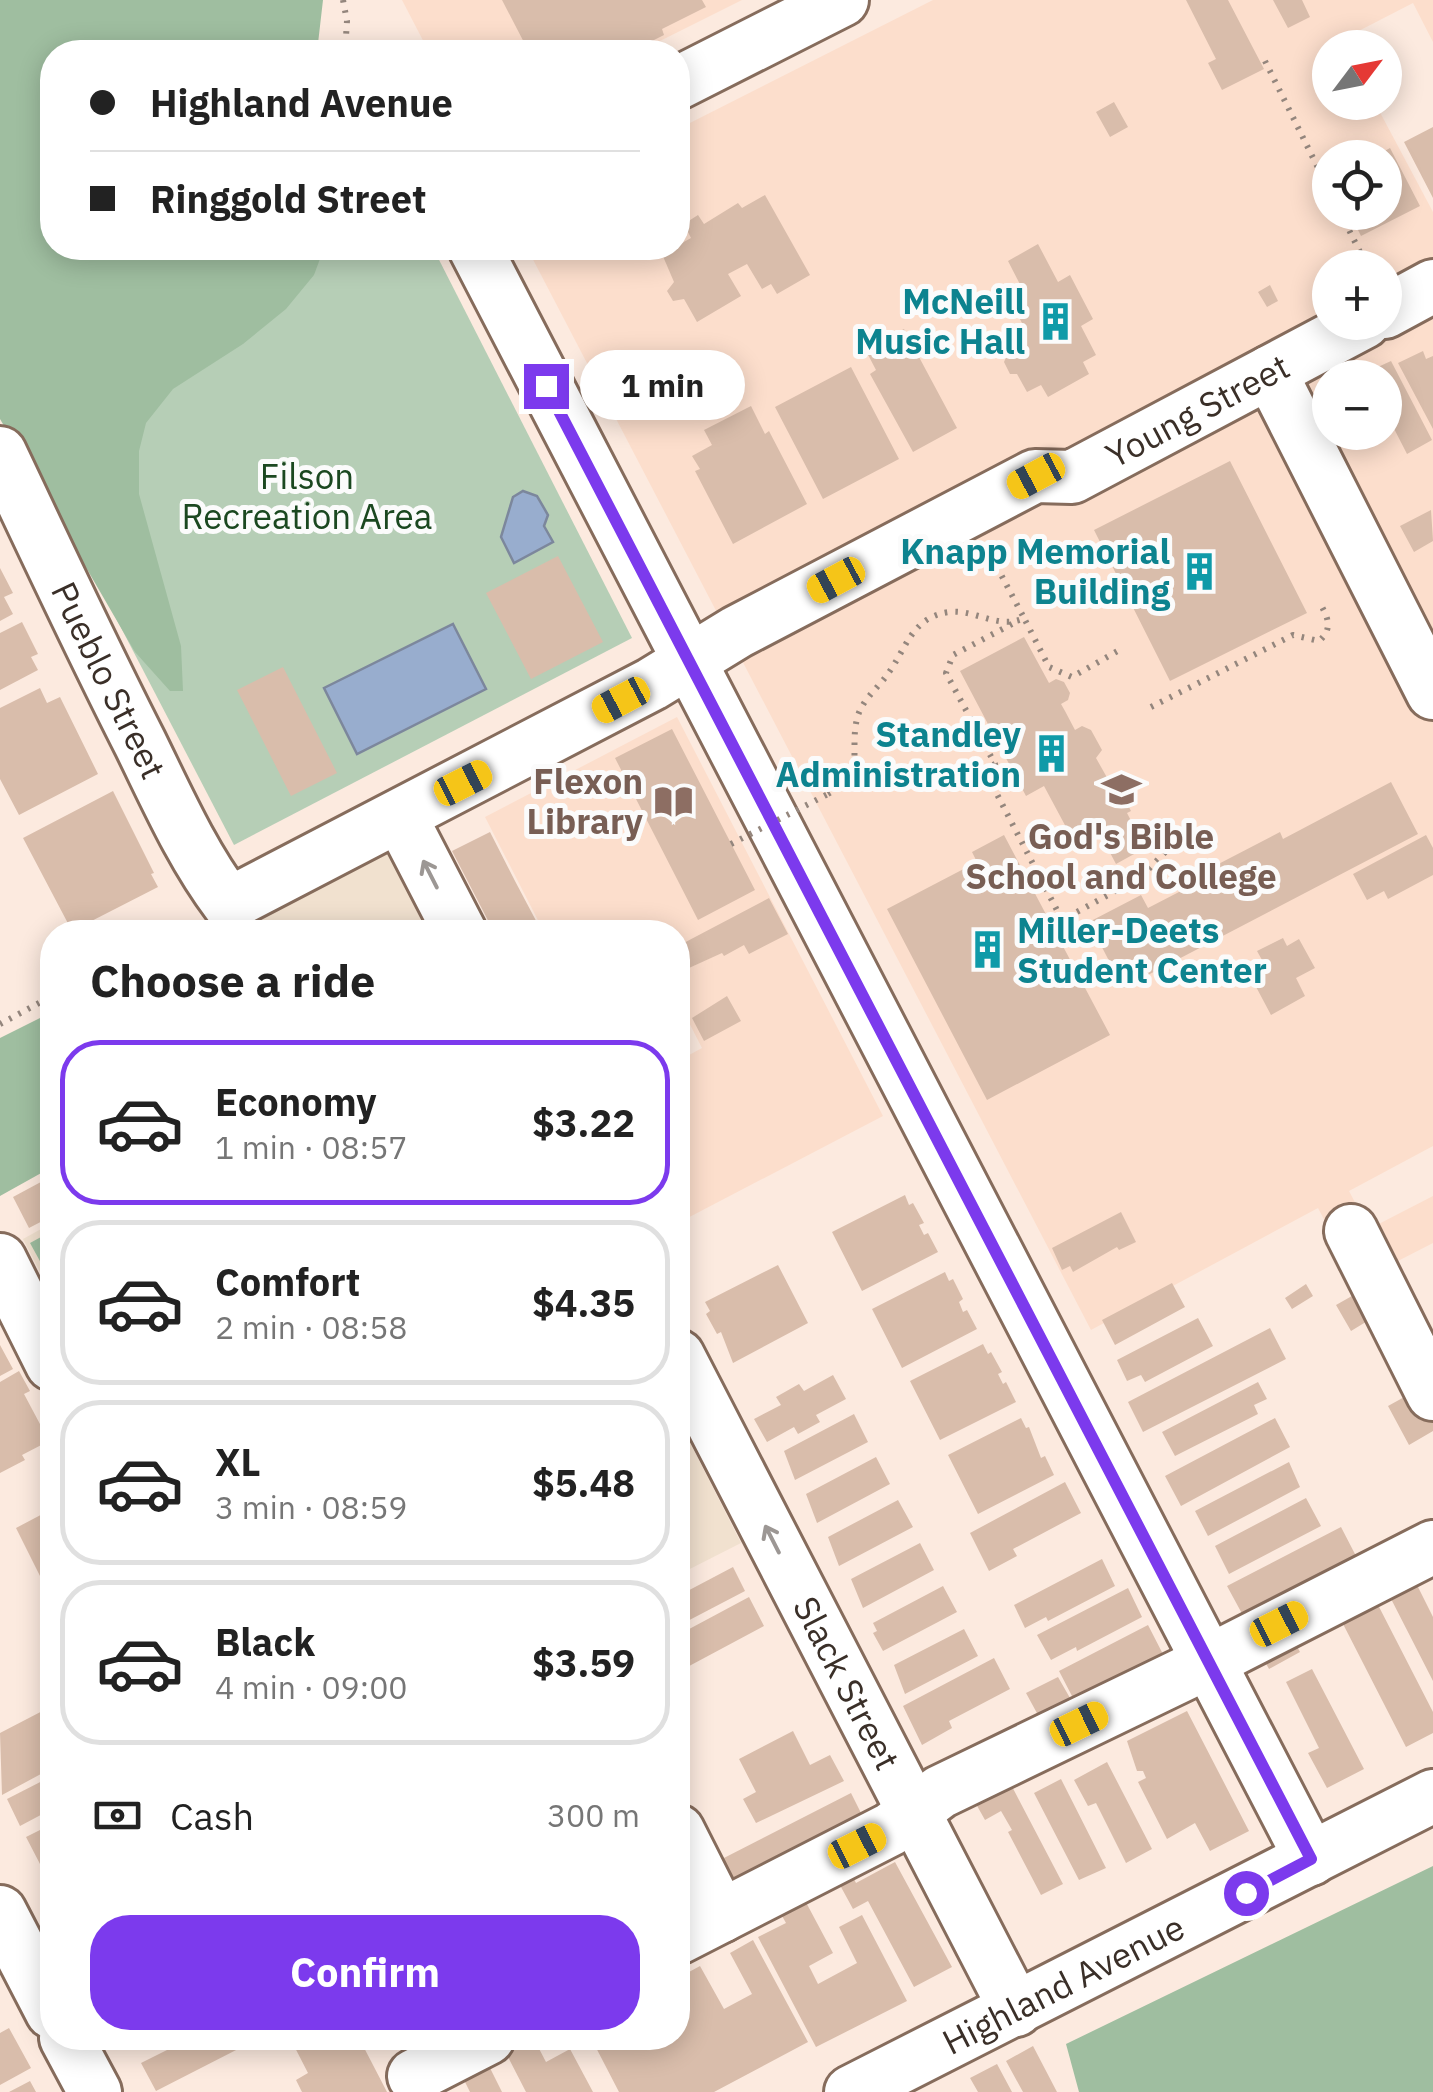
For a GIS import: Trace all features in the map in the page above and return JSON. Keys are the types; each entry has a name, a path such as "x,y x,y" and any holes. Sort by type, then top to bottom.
{"street":[{"path":"690,76 842,0"},
{"path":"481,260 1311,1859"},
{"path":"1402,303 1433,286"},
{"name":"Young Street","path":"229,904 688,664 737,632 1036,476 1072,476 1330,340"},
{"path":"1270,372 1433,693"},
{"name":"Pueblo Street","path":"0,453 176,815 206,873 229,904"},
{"path":"400,816 454,920"},
{"path":"1351,1231 1433,1394"},
{"path":"0,1260 40,1340"},
{"name":"Slack Street","path":"690,1379 1016,2010"},
{"path":"690,1886 699,1927 891,1829 940,1792 1433,1547"},
{"name":"Highland Avenue","path":"852,2092 1433,1796"},
{"path":"0,1912 40,1989"},
{"path":"72,2050 94,2092"},
{"path":"410,2068 457,2050"}],"path":[{"path":"343,0 346,40"},
{"path":"1265,61 1312,156"},
{"path":"991,556 1048,667 1072,676 1121,649"},
{"path":"1151,707 1293,635 1320,641 1329,625 1321,604"},
{"path":"731,844 852,780 856,718 889,674 902,644 926,620 951,612 1012,624"},
{"path":"1024,618 953,654 946,672 994,764 984,770 1062,920 1141,876 1172,845"},
{"path":"0,1024 40,1002"}],"shaded area":[{"path":"402,0 742,0 662,40 423,40"},
{"name":"God's Bible School and College","path":"933,0 1433,0 1433,42 1413,3 1360,30 1312,30 1312,120 1384,120 1395,140 1312,140 1312,230 1402,230 1402,154 1433,212 1433,1146 1349,1191 1369,1229 1433,1196 1433,1243 1357,1282 1318,1208 1091,1330 533,260 690,260 690,123"},
{"path":"677,717 883,1116 690,1217 690,1054 702,1048 690,1024 690,920 538,920 485,817"},
{"path":"385,848 423,920 250,920"},
{"path":"40,1230 40,1272 23,1239"},
{"path":"690,1443 741,1543 690,1569"}],"green space":[{"path":"0,0 323,0 318,40 40,40 40,260 320,260 314,275 286,309 243,344 173,389 146,423 139,451 139,494 181,646 183,691 170,691 135,652 0,419"},
{"name":"Filson Recreation Area","path":"48,260 439,260 632,638 234,845 0,395"},
{"path":"40,1018 40,1174 0,1196 0,1038"},
{"path":"40,1238 40,1261 30,1243"},
{"path":"1433,1866 1433,2092 1079,2092 1066,2044"}],"water":[{"path":"523,491 537,496 548,515 544,526 553,542 514,563 501,537 513,497"},
{"path":"453,624 486,689 357,754 324,688"}],"building":[{"path":"502,0 702,0 706,7 662,29 664,35 654,40 523,40"},
{"path":"1186,0 1228,0 1264,69 1222,90 1208,63 1216,59"},
{"path":"1273,0 1302,0 1310,17 1288,28"},
{"path":"1114,102 1128,127 1110,137 1096,112"},
{"path":"1433,127 1433,198 1404,142"},
{"path":"1402,171 1420,206 1402,215"},
{"path":"765,195 810,275 777,294 771,284 762,289 747,264 728,274 741,296 697,322 684,299 673,301 667,291 674,282 665,260 690,260 690,220 698,215 704,224 738,203 742,208"},
{"name":"McNeill Music Hall","path":"1038,244 1058,282 1070,275 1093,319 1081,326 1096,355 1083,362 1089,374 1048,397 1041,385 1027,392 1017,374 1010,374 1004,362 1007,355 997,337 1022,323 1013,306 1027,298 1008,261"},
{"path":"1270,285 1278,301 1267,307 1258,292"},
{"path":"904,329 957,428 913,452 870,374 876,370 865,349"},
{"path":"1423,351 1426,359 1433,356 1433,429 1402,371 1402,361"},
{"path":"851,367 899,459 823,499 775,407"},
{"path":"1402,382 1432,440 1407,454 1402,444"},
{"path":"751,406 765,434 769,431 807,504 733,544 695,471 700,469 692,456 712,445 704,430"},
{"name":"Knapp Memorial Building","path":"1230,461 1307,613 1170,681 1094,530"},
{"path":"1431,510 1433,541 1414,552 1400,526"},
{"path":"558,556 603,642 531,679 486,593"},
{"path":"0,568 13,593 4,597 13,614 0,621"},
{"path":"22,622 38,654 31,657 38,670 0,690 0,633"},
{"name":"Standley Administration","path":"1024,637 1049,683 1056,679 1064,682 1070,693 1061,704 1075,730 1082,726 1091,730 1102,750 1096,758 1131,811 1127,813 1145,848 1116,864 1098,830 1074,842 1044,786 1026,796 960,671"},
{"path":"283,667 337,773 291,796 237,690"},
{"path":"40,688 47,703 60,697 98,774 19,815 0,779 0,708"},
{"name":"Flexon Library","path":"672,729 755,890 698,920 615,758"},
{"path":"1391,782 1418,834 1123,988 1089,922 1141,895 1148,908 1206,878 1203,872 1280,832 1283,839"},
{"path":"113,791 158,887 94,920 66,920 23,838"},
{"path":"490,832 536,920 488,920 452,851"},
{"name":"Miller-Deets Student Center","path":"1004,835 1110,1035 987,1100 887,909 977,862 972,852"},
{"path":"1426,835 1433,848 1433,875 1388,899 1384,891 1367,900 1353,874"},
{"path":"769,898 788,934 749,954 744,945 690,968 690,940"},
{"path":"1283,938 1287,946 1299,939 1315,968 1296,978 1305,996 1271,1015 1246,968 1262,960 1257,951"},
{"path":"727,996 741,1021 704,1041 692,1018"},
{"path":"40,1182 40,1222 29,1228 13,1197"},
{"path":"905,1195 924,1223 919,1225 924,1235 928,1233 938,1252 862,1291 832,1232"},
{"path":"1121,1212 1136,1242 1119,1250 1117,1247 1073,1272 1070,1266 1062,1270 1052,1248"},
{"path":"778,1265 808,1323 733,1363 721,1332 717,1334 706,1314 710,1311 705,1302"},
{"path":"945,1272 963,1299 959,1302 963,1312 967,1310 977,1329 902,1368 872,1309"},
{"path":"1172,1283 1185,1307 1115,1345 1102,1320"},
{"path":"1306,1284 1313,1296 1292,1309 1285,1298"},
{"path":"1359,1292 1374,1317 1351,1331 1336,1305"},
{"path":"1198,1318 1213,1346 1145,1382 1141,1375 1127,1381 1117,1360"},
{"path":"1270,1328 1286,1359 1143,1432 1128,1402"},
{"path":"983,1344 1016,1402 940,1440 910,1381"},
{"path":"0,1345 13,1369 0,1376"},
{"path":"19,1371 30,1391 24,1394 40,1424 40,1446 22,1455 25,1460 0,1473 0,1382"},
{"path":"833,1375 846,1399 816,1415 820,1422 798,1434 794,1427 767,1442 754,1419 781,1405 776,1397 799,1384 804,1391"},
{"path":"1258,1382 1267,1399 1254,1405 1258,1414 1175,1456 1162,1432"},
{"path":"1417,1390 1433,1420 1433,1431 1409,1445 1388,1406"},
{"path":"854,1414 868,1442 795,1480 784,1451"},
{"path":"1021,1418 1054,1475 978,1514 948,1455"},
{"path":"1275,1418 1290,1447 1181,1506 1165,1476"},
{"path":"876,1457 890,1484 817,1523 806,1494"},
{"path":"1289,1462 1300,1487 1208,1536 1195,1511"},
{"path":"1065,1482 1081,1513 1013,1549 1017,1556 989,1571 970,1533"},
{"path":"1306,1498 1321,1526 1229,1574 1215,1546"},
{"path":"898,1500 913,1527 839,1566 828,1537"},
{"path":"40,1515 40,1576 16,1528"},
{"path":"1341,1527 1356,1556 1278,1598 1246,1621 1227,1586"},
{"path":"920,1543 934,1570 863,1608 851,1579"},
{"path":"1102,1559 1115,1586 1048,1621 1046,1617 1025,1628 1014,1605"},
{"path":"733,1567 745,1591 690,1620 690,1590"},
{"path":"1413,1577 1433,1617 1433,1681 1387,1591"},
{"path":"943,1586 957,1612 883,1651 873,1633 877,1631 873,1623"},
{"path":"1128,1588 1142,1617 1051,1660 1037,1635"},
{"path":"749,1597 764,1626 690,1666 690,1629"},
{"path":"1376,1601 1433,1712 1433,1733 1406,1747 1341,1620"},
{"path":"1148,1625 1167,1662 1136,1678 1131,1668 1073,1698 1059,1671"},
{"path":"964,1629 978,1656 905,1694 894,1665"},
{"path":"1289,1632 1300,1652 1269,1669 1258,1649"},
{"path":"994,1658 1010,1689 949,1721 952,1728 922,1745 903,1706"},
{"path":"1312,1669 1364,1769 1327,1788 1308,1753 1319,1748 1286,1682"},
{"path":"1058,1677 1070,1698 1038,1715 1026,1693"},
{"path":"1187,1711 1249,1831 1210,1851 1195,1823 1167,1839 1138,1782 1146,1778 1143,1771 1137,1771 1127,1741"},
{"path":"40,1712 40,1774 2,1795 0,1733"},
{"path":"793,1731 810,1765 830,1755 844,1781 756,1823 743,1799 756,1792 739,1759"},
{"path":"1107,1762 1152,1849 1126,1863 1096,1803 1088,1806 1074,1780"},
{"path":"1007,1777 1063,1884 1041,1895 1001,1811 985,1820 971,1795"},
{"path":"1061,1779 1106,1868 1079,1880 1034,1793"},
{"path":"40,1782 40,1815 20,1826 7,1799"},
{"path":"851,1793 863,1817 733,1887 720,1860"},
{"path":"40,1830 40,1864 26,1837"},
{"path":"895,1862 952,1967 914,1987 868,1901 853,1909 835,1876 849,1869 856,1883"},
{"path":"801,1893 833,1953 809,1966 818,1984 857,1963 839,1927 862,1915 907,2001 816,2047 758,1937 786,1923 777,1907"},
{"path":"753,1940 808,2042 714,2092 619,2092 597,2050 690,2050 690,1971 700,1966 724,2009 752,1994 730,1953"},
{"path":"9,2028 31,2068 0,2085 0,2033"},
{"path":"1033,2046 1057,2092 1023,2092 1006,2061"},
{"path":"167,2050 236,2050 156,2091 141,2063"},
{"path":"296,2050 365,2050 387,2092 302,2092 296,2080 308,2073"},
{"path":"540,2050 546,2062 571,2050 593,2092 526,2092 506,2053"},
{"path":"488,2064 502,2092 470,2092 462,2076"},
{"path":"997,2064 1012,2092 978,2092 970,2078"},
{"path":"30,2081 36,2092 9,2092"}],"place":[{"name":"McNeill Music Hall","path":"1055,321"},
{"name":"Knapp Memorial Building","path":"1200,571"},
{"name":"Standley Administration","path":"1051,754"},
{"name":"God's Bible School and College","path":"1121,789"},
{"name":"Flexon Library","path":"673,801"},
{"name":"Miller-Deets Student Center","path":"987,950"}],"route":[{"path":"546,386 1311,1859 1246,1893"}]}
